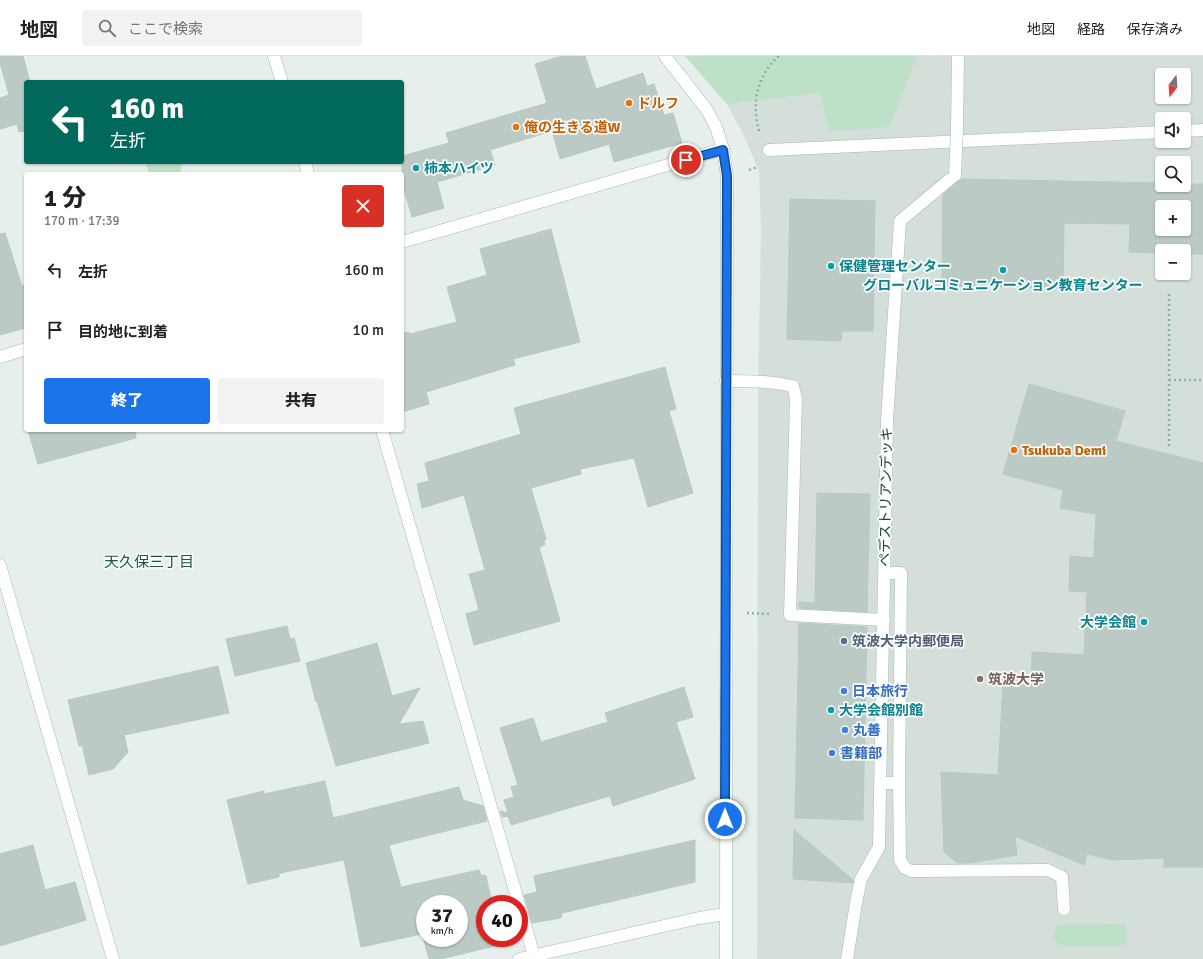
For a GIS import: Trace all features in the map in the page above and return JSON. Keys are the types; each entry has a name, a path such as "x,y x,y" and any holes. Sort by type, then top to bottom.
{"street":[{"path":"274,56 281,80"},
{"path":"665,56 707,110 716,127 723,150 727,176 726,959"},
{"name":"ペデストリアンデッキ","path":"847,959 861,879 879,847 887,421 900,221 955,175 958,56"},
{"path":"1191,131 1203,130"},
{"path":"769,150 1155,132"},
{"path":"404,241 723,150"},
{"path":"0,357 24,350"},
{"path":"726,381 776,382 793,386 796,399 790,615 884,620"},
{"path":"383,432 516,895"},
{"path":"0,565 113,959"},
{"path":"884,573 901,573 899,783 900,860 905,868 911,870 1048,870 1062,877 1064,909"},
{"path":"880,783 899,783"},
{"path":"519,959 699,918 725,914"},
{"path":"528,935 534,956"}],"path":[{"path":"749,170 769,164 769,150 760,136 755,111 758,87 770,63 779,56"},
{"path":"1169,294 1169,446"},
{"path":"1169,380 1203,380"}],"shaded area":[{"name":"筑波大学","path":"685,56 1203,56 1203,959 757,959 758,400 761,230 759,172 746,140 727,104"}],"green space":[{"path":"685,56 917,56 890,127 829,131 820,93 727,104"},
{"path":"146,164 184,164 181,165 181,172 148,172"},
{"path":"1056,925 1125,925 1127,929 1128,941 1124,946 1065,947 1057,943 1053,937"}],"building":[{"path":"0,56 23,56 29,80 24,80 24,131 19,132 17,124 0,129 0,98 9,95 0,63"},
{"path":"562,56 585,56 596,89 643,73 647,86 654,84 664,115 673,113 682,143 614,162 609,144 560,159 552,131 490,150 495,165 437,182 444,208 412,217 404,190 404,172 402,172 402,164 404,164 404,155 449,143 446,133 547,103 535,64"},
{"name":"グローバルコミュニケーション教育センター","path":"961,179 1155,183 1155,192 1191,192 1191,184 1203,184 1203,254 1191,254 1191,244 1155,244 1155,253 1129,252 1130,224 1064,223 1063,288 942,286 943,194"},
{"name":"保健管理センター","path":"790,199 875,201 873,331 842,331 841,341 787,339"},
{"path":"551,229 580,342 513,359 515,365 426,392 429,404 404,411 404,333 409,332 410,334 457,322 447,287 487,275 480,249"},
{"path":"5,233 22,286 24,286 24,329 0,335 0,234"},
{"path":"665,367 676,409 669,411 693,493 648,507 634,458 580,469 581,474 531,488 546,539 544,540 545,545 539,547 560,621 474,645 466,614 479,610 469,574 485,570 464,495 422,508 417,484 429,481 425,463 521,434 514,408"},
{"name":"大学会館","path":"1029,384 1125,411 1116,441 1203,463 1203,867 1164,867 1164,858 1113,860 1087,854 1084,865 1015,836 1017,855 970,863 958,863 944,852 941,772 998,775 1003,683 1031,685 1032,652 1084,655 1087,592 1069,591 1070,556 1094,558 1096,514 1060,508 1063,490 1003,474"},
{"path":"29,432 135,432 136,438 38,464"},
{"path":"817,493 870,494 867,612 799,608 799,602 815,603"},
{"name":"大学会館別館","path":"799,623 867,627 863,820 795,818"},
{"path":"287,626 290,639 294,638 300,661 235,676 226,639"},
{"path":"377,643 392,696 420,688 399,724 423,721 429,743 336,766 317,701 316,702 306,663"},
{"path":"218,666 229,713 124,735 128,752 113,769 89,775 82,745 79,746 68,700"},
{"path":"684,687 693,717 676,722 695,779 613,806 610,796 511,825 508,816 502,817 500,811 508,813 504,800 514,797 511,787 518,785 500,728 533,718 541,742 608,722 605,713"},
{"path":"325,781 333,818 459,787 463,800 483,806 487,821 389,845 401,887 479,870 481,875 486,876 490,895 476,895 476,947 490,947 441,959 429,959 426,947 468,947 468,895 416,895 416,935 361,947 344,860 285,872 279,874 279,877 248,884 227,800 264,791 264,794"},
{"path":"794,830 853,880 853,883 793,879"},
{"path":"695,840 695,882 562,913 561,918 532,923 528,909 528,895 524,895 537,892 534,876"},
{"path":"33,845 45,890 75,882 86,920 0,946 0,854"}],"place":[{"name":"ドルフ","path":"629,103"},
{"name":"俺の生きる道W","path":"516,127"},
{"name":"柿本ハイツ","path":"416,168"},
{"name":"保健管理センター","path":"831,266"},
{"name":"グローバルコミュニケーション教育センター","path":"1003,270"},
{"name":"Tsukuba Demi","path":"1014,450"},
{"name":"大学会館","path":"1144,622"},
{"name":"筑波大学内郵便局","path":"844,641"},
{"name":"筑波大学","path":"980,679"},
{"name":"日本旅行","path":"844,691"},
{"name":"大学会館別館","path":"831,710"},
{"name":"丸善","path":"845,730"},
{"name":"書籍部","path":"832,753"}],"district":[{"name":"天久保三丁目","path":"149,562"}],"route":[{"path":"686,160 723,150 727,176 728,284 726,381 725,819"}]}
